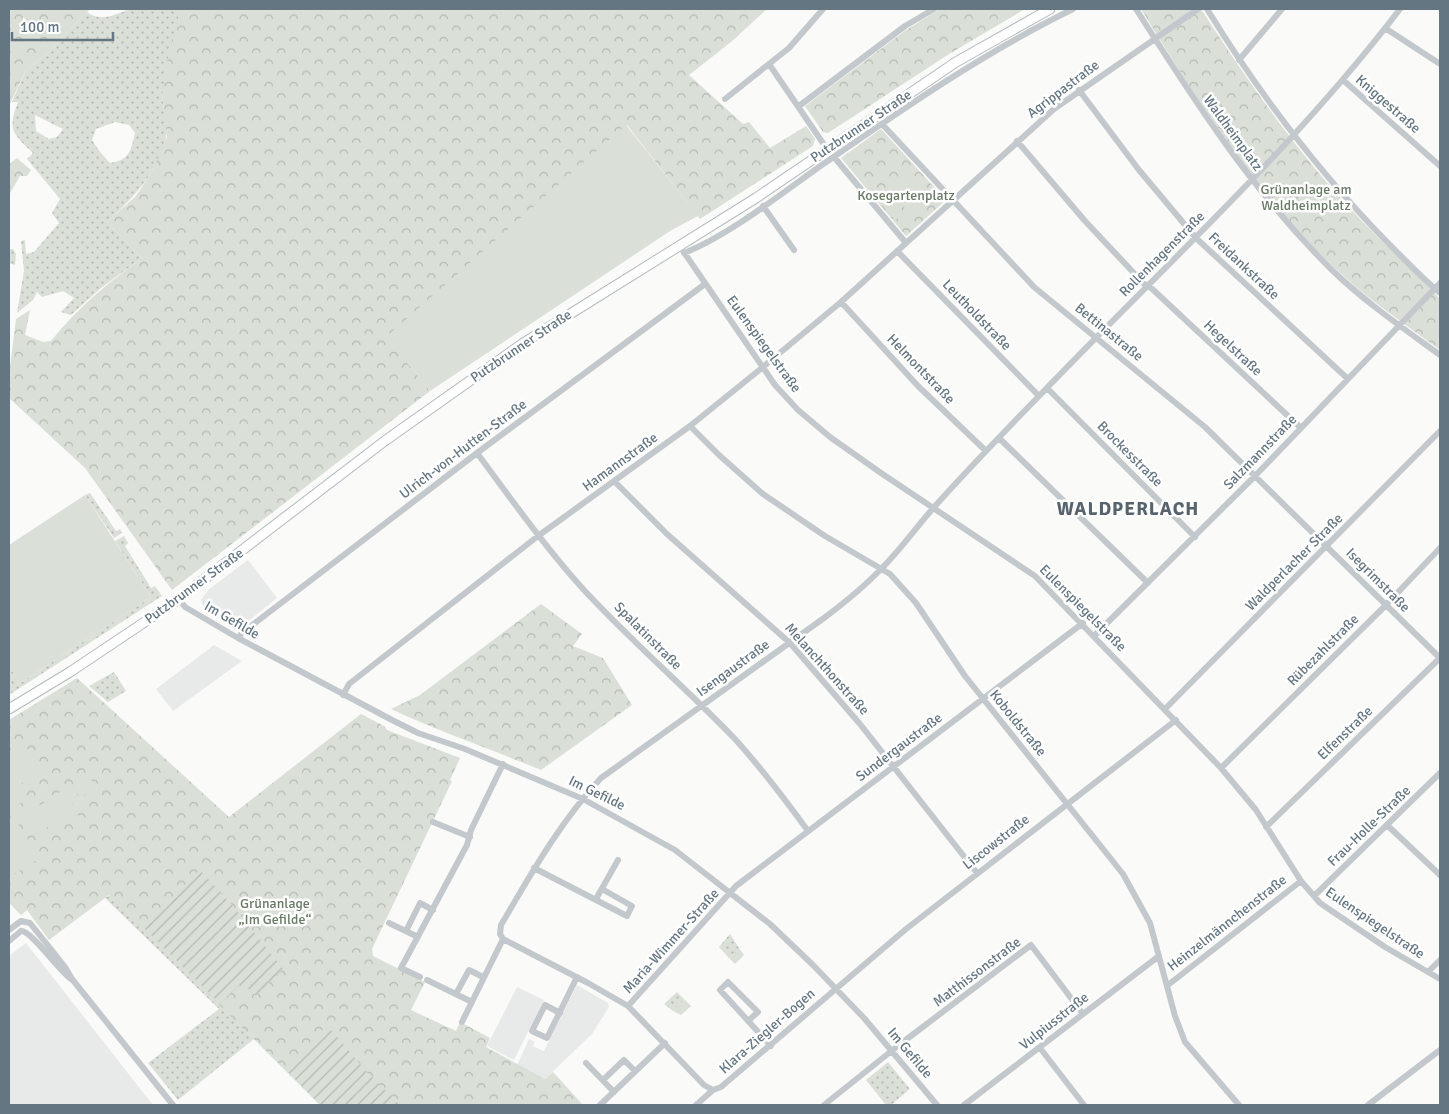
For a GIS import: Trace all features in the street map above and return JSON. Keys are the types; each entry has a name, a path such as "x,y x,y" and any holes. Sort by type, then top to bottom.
{"main road":[{"name":"Putzbrunner Straße","path":"9,709 70,672 179,599 439,401 522,344 681,249 956,62 1050,9"}],"street":[{"path":"725,99 789,48 823,9"},
{"path":"799,106 897,32 934,9"},
{"name":"Putzbrunner Straße","path":"681,249 714,237 972,65 1038,26 1074,9"},
{"name":"Waldheimplatz","path":"1136,9 1190,96 1252,181 1294,231 1333,271 1364,299 1440,354"},
{"name":"Agrippastraße","path":"953,201 1017,141 1079,90 1156,40 1198,9"},
{"path":"1207,9 1239,60 1292,135 1364,218 1438,291"},
{"path":"1239,60 1282,9"},
{"name":"Rollenhagenstraße","path":"933,508 1094,338 1252,181 1342,80 1400,9"},
{"path":"1385,28 1440,64"},
{"path":"769,64 827,149"},
{"name":"Kniggestraße","path":"1342,80 1440,166"},
{"name":"Freidankstraße","path":"1079,90 1139,170 1196,238 1348,379"},
{"path":"834,157 906,243 953,201 882,124"},
{"name":"Hegelstraße","path":"1017,141 1085,221 1148,286 1301,428"},
{"name":"Bettinastraße","path":"953,201 1034,287 1205,427 1255,476"},
{"path":"763,206 794,250"},
{"name":"Hamannstraße","path":"343,695 349,684 538,536 690,426 763,368 841,302 906,243"},
{"name":"Eulenspiegelstraße","path":"681,249 763,368 792,404 830,437 1035,576 1221,768 1266,827 1301,881 1314,896 1349,923 1440,979"},
{"name":"Leutholdstraße","path":"897,251 1039,396"},
{"name":"Salzmannstraße","path":"1094,636 1195,537 1348,379 1438,291 1440,283"},
{"name":"Ulrich-von-Hutten-Straße","path":"238,638 242,633 477,453 706,284"},
{"name":"Helmontstraße","path":"841,302 918,386 986,451"},
{"name":"Brockesstraße","path":"1046,388 1195,537"},
{"name":"Koboldstraße","path":"690,426 763,494 825,536 882,568 890,574 916,603 983,699 1131,888 1150,923 1175,1016 1185,1042 1239,1105"},
{"name":"Waldperlacher Straße","path":"1164,709 1327,547 1440,431"},
{"path":"999,438 1148,584"},
{"name":"Spalatinstraße","path":"477,453 538,536 608,614 745,751 808,831"},
{"name":"Isegrimstraße","path":"1255,476 1385,606 1440,658"},
{"name":"Melanchthonstraße","path":"614,481 694,559 790,643 894,766 977,873"},
{"name":"Isengaustraße","path":"534,868 583,799 601,778 854,595 882,568 933,508"},
{"name":"Rübezahlstraße","path":"1221,768 1385,606 1440,548"},
{"name":"Im Gefilde","path":"179,599 185,607 343,695 418,732 503,764 583,799 670,846 770,924 836,988 892,1050 937,1105"},
{"name":"Sundergaustraße","path":"731,892 808,831 1083,624"},
{"name":"Elfenstraße","path":"1266,827 1440,658"},
{"name":"Liscowstraße","path":"836,988 977,873 1176,720"},
{"path":"472,1002 401,968 470,838 503,764"},
{"name":"Frau-Holle-Straße","path":"1314,896 1388,826 1440,773"},
{"path":"433,822 470,838"},
{"path":"1388,826 1440,875"},
{"path":"596,899 618,860"},
{"path":"462,1022 503,939 500,934 501,925 534,868 627,916 632,906 602,889"},
{"name":"Heinzelmännchenstraße","path":"1168,985 1301,881"},
{"name":"Maria-Wimmer-Straße","path":"628,1006 731,892"},
{"path":"406,931 420,903 433,910"},
{"path":"9,930 16,924 26,921 30,923 65,967 72,979 173,1105"},
{"path":"389,923 418,937"},
{"path":"9,941 20,931 21,926 16,924"},
{"path":"20,931 30,934 60,971 72,979"},
{"name":"Klara-Ziegler-Bogen","path":"503,939 628,1006 704,1085 713,1090"},
{"name":"Matthissonstraße","path":"892,1050 1031,945 1083,1014"},
{"name":"Vulpiusstraße","path":"964,1105 1160,956"},
{"path":"1428,972 1440,960"},
{"path":"456,994 469,970 484,977"},
{"path":"560,1013 545,1005 532,1031 547,1038 560,1013 577,977"},
{"path":"748,1021 758,1012 728,982 720,990 748,1021 771,1046"},
{"name":"Klara-Ziegler-Bogen","path":"696,1105 771,1046 836,988"},
{"path":"600,1105 665,1043"},
{"path":"1040,1048 1084,1105"},
{"path":"824,1105 892,1050"},
{"path":"1368,1105 1440,1050"},
{"path":"603,1080 624,1060 635,1071"},
{"path":"586,1063 614,1092"}],"shaded area":[{"path":"248,560 277,598 246,623 237,626 203,606 201,600 208,590"},
{"path":"214,645 242,661 173,711 156,689"},
{"path":"26,943 153,1105 9,1105 9,956"},
{"path":"577,985 608,1003 609,1007 592,1034 545,1079 517,1065 529,1039 535,1042 533,1046 544,1051"},
{"path":"517,987 544,1000 514,1060 487,1046"}],"green space":[{"path":"9,9 90,9 49,52 26,70 9,106"},
{"path":"130,9 180,9 163,92 167,133 162,151 157,163 135,195 107,222 142,258 101,288 71,315 61,312 74,298 63,291 42,297 37,292 33,300 17,313 24,271 21,241 25,240 26,254 34,252 59,223 52,213 60,199 27,159 33,153 14,131 13,119 18,102 12,102 26,70 49,52 87,12 103,17","holes":["35,115 63,129 57,137 49,139 36,131","115,122 129,125 135,133 126,157 117,162 110,163 92,140 96,129"]},
{"path":"180,9 767,9 731,42 689,75 743,124 749,122 770,148 806,126 815,139 813,146 700,219 627,125 387,337 430,391 172,590 85,468 9,398 9,375 16,319 30,310 25,335 43,342 51,341 94,296 142,258 107,222 136,196 153,170 167,137 162,94 168,57"},
{"path":"940,9 1025,9 949,54 828,133 823,132 805,106 906,30"},
{"name":"Grünanlage am Waldheimplatz","path":"1141,9 1201,9 1276,119 1317,171 1362,221 1440,299 1440,350 1367,296 1333,266 1270,199 1215,125"},
{"path":"626,125 698,216 670,231 430,391 386,337"},
{"name":"Kosegartenplatz","path":"881,129 946,200 906,236 841,158"},
{"path":"17,158 31,170 27,176 20,176 9,195 9,164"},
{"path":"908,168 935,199 913,218 886,187"},
{"path":"884,193 902,214 895,220 877,199"},
{"path":"9,249 13,249 16,254 15,265 9,263"},
{"path":"90,493 116,531 120,529 122,533 114,538 85,495"},
{"path":"85,495 151,597 20,683 9,666 9,545"},
{"path":"124,536 128,543 125,546 151,588 155,586 162,596 9,695 9,666 20,683 151,597 115,541"},
{"path":"541,604 582,634 573,646 603,658 632,705 541,770 391,709 420,695"},
{"path":"114,672 126,691 108,702 89,686"},
{"name":"Grünanlage „Im Gefilde“","path":"77,678 229,817 361,714 384,726 387,730 460,758 450,780 452,781 372,949 373,956 425,982 411,1010 456,1031 460,1022 490,1038 486,1047 545,1079 553,1072 583,1105 320,1105 109,895 49,940 27,910 21,915 9,903 9,720"},
{"path":"28,749 40,765 38,772 33,777 19,784 28,797 15,807 9,799 9,754 17,750"},
{"path":"86,777 99,785 80,798 72,786"},
{"path":"63,790 75,808 38,834 25,815"},
{"path":"74,815 78,815 82,821 78,827 74,827 70,823 70,819"},
{"path":"17,822 40,858 14,874 9,866 9,827"},
{"path":"200,870 233,906 283,969 256,996 242,982 220,1004 142,926"},
{"path":"133,882 143,926 254,1039 178,1100 148,1063 219,1009 105,898"},
{"path":"730,934 739,948 729,958 719,947"},
{"path":"739,948 744,955 735,964 729,958"},
{"path":"677,992 685,1000 673,1011 664,1004"},
{"path":"685,1000 691,1006 681,1015 673,1011"},
{"path":"327,1025 365,1070 400,1105 320,1105 285,1069"},
{"path":"888,1062 910,1089 891,1105 886,1105 866,1080"}],"district":[{"name":"WALDPERLACH","path":"1128,509"}]}
